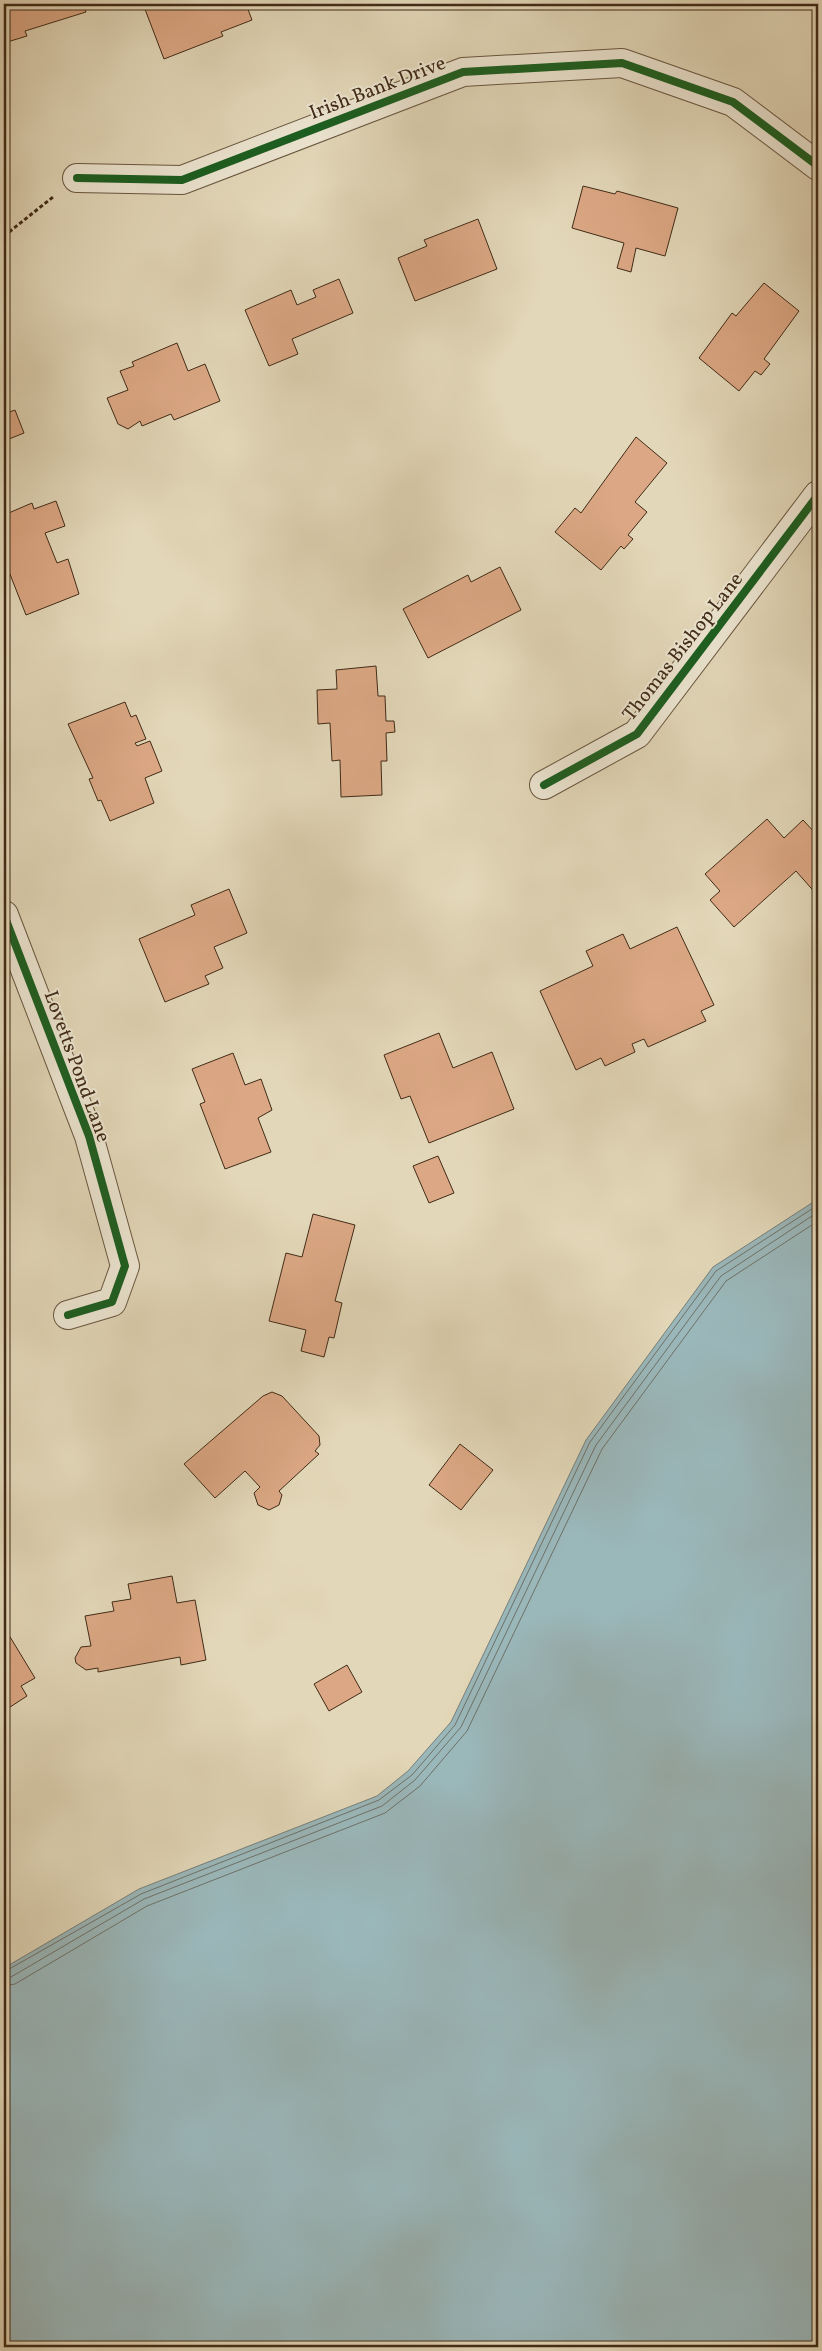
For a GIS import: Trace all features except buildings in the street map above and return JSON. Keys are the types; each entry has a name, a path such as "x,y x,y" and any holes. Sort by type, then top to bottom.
{"street":[{"name":"Irish Bank Drive","path":"77,178 182,180 463,72 622,63 733,102 818,166"},
{"name":"Thomas Bishop Lane","path":"544,785 636,734 818,494"},
{"name":"Lovetts Pond Lane","path":"4,915 89,1136 125,1266 112,1302 68,1315"}],"path":[{"path":"4,236 77,178"}],"water":[{"path":"818,1199 818,2347 4,2347 4,1968 139,1889 377,1796 408,1771 451,1722 586,1440 713,1267"}],"cycle path":[{"path":"77,178 182,180 463,72 622,63 733,102 818,166"},
{"path":"544,785 637,734 818,495"},
{"path":"4,915 89,1136 125,1266 112,1302 68,1315"}]}
